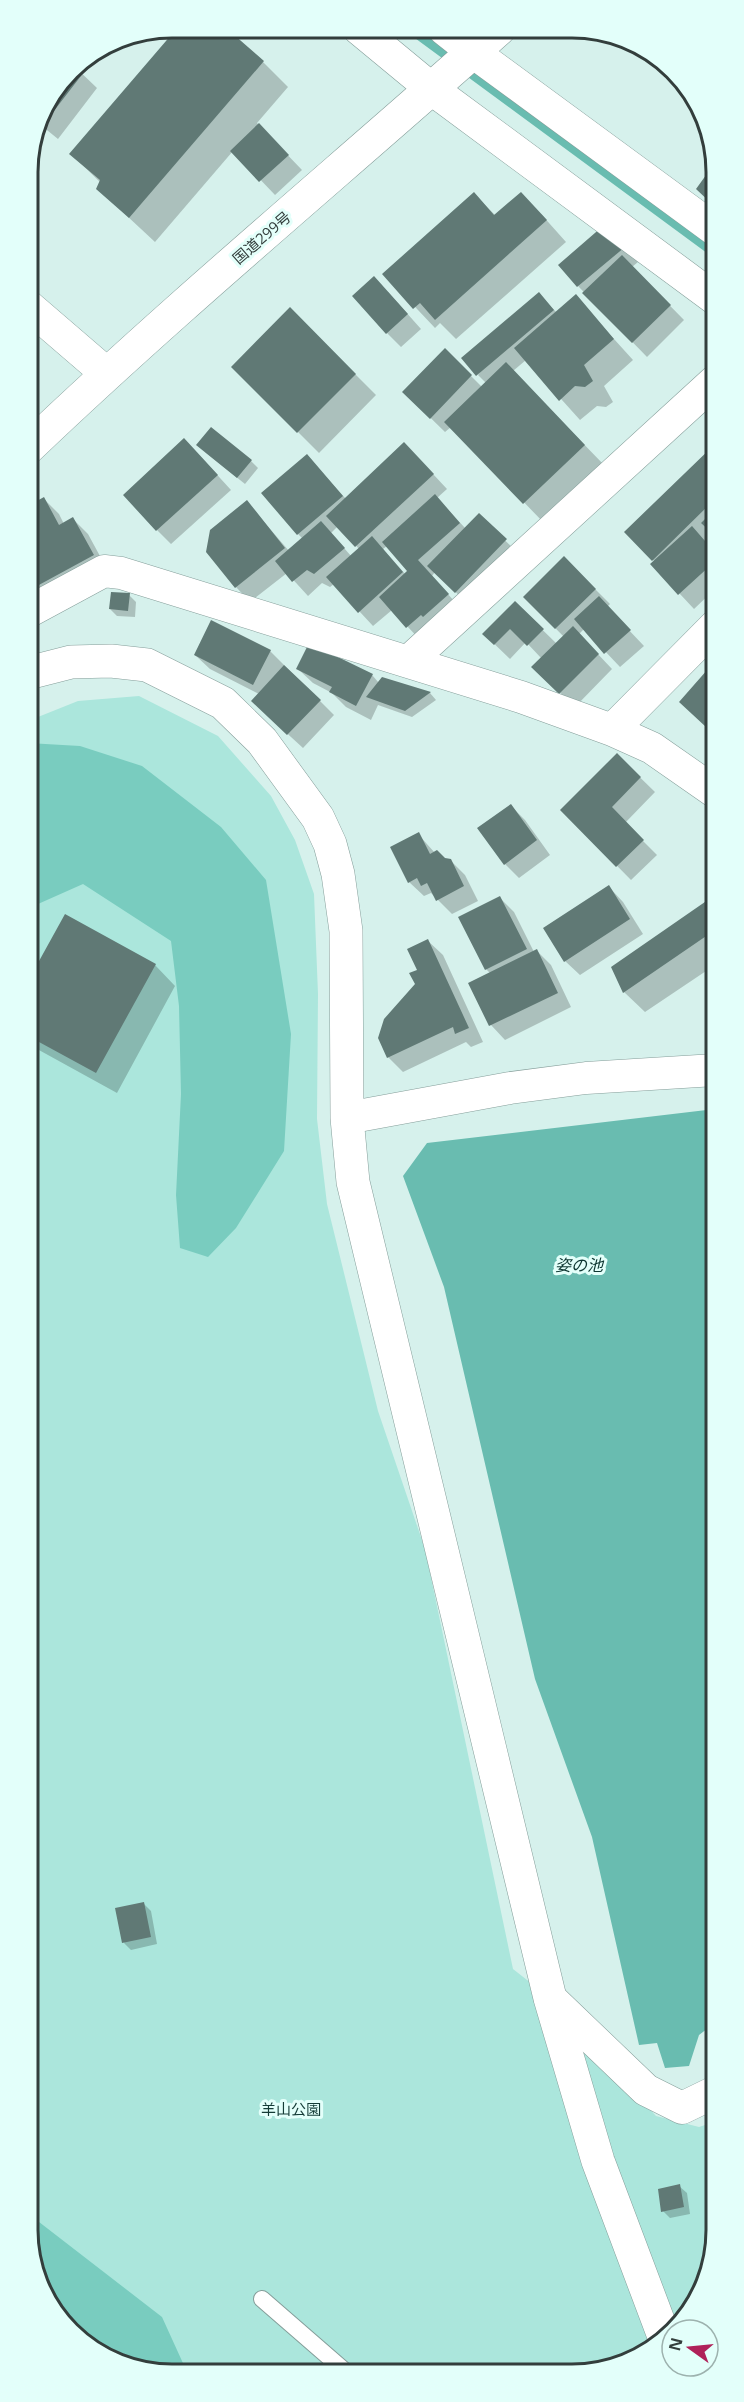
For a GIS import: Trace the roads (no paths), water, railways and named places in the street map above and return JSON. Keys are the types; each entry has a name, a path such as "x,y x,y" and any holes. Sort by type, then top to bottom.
{"main road":[{"name":"国道299号","path":"38,438 106,373 489,38"},
{"path":"38,670 71,662 111,661 147,665 223,703 262,741 294,782 318,818 330,844 338,874 346,931 347,1118 353,1182 550,1998 598,2161 660,2326"}],"street":[{"path":"372,38 706,292"},
{"path":"453,38 470,56 706,223"},
{"path":"38,314 106,373"},
{"path":"409,661 706,389"},
{"path":"38,607 104,571 121,573 409,661 521,697 612,730 652,748 706,786"},
{"path":"612,730 706,635"},
{"path":"347,1118 521,1086 607,1076 706,1070"},
{"path":"550,1998 646,2090 682,2108 706,2096"}],"lane":[{"path":"262,2299 337,2364"}],"water":[{"name":"姿の池","path":"706,1110 706,2030 699,2035 689,2066 665,2068 657,2043 639,2045 592,1837 535,1679 444,1287 403,1176 427,1143"}],"waterway":[{"path":"423,38 706,246"}],"park label":[{"name":"羊山公園","path":"291,2110"}]}
